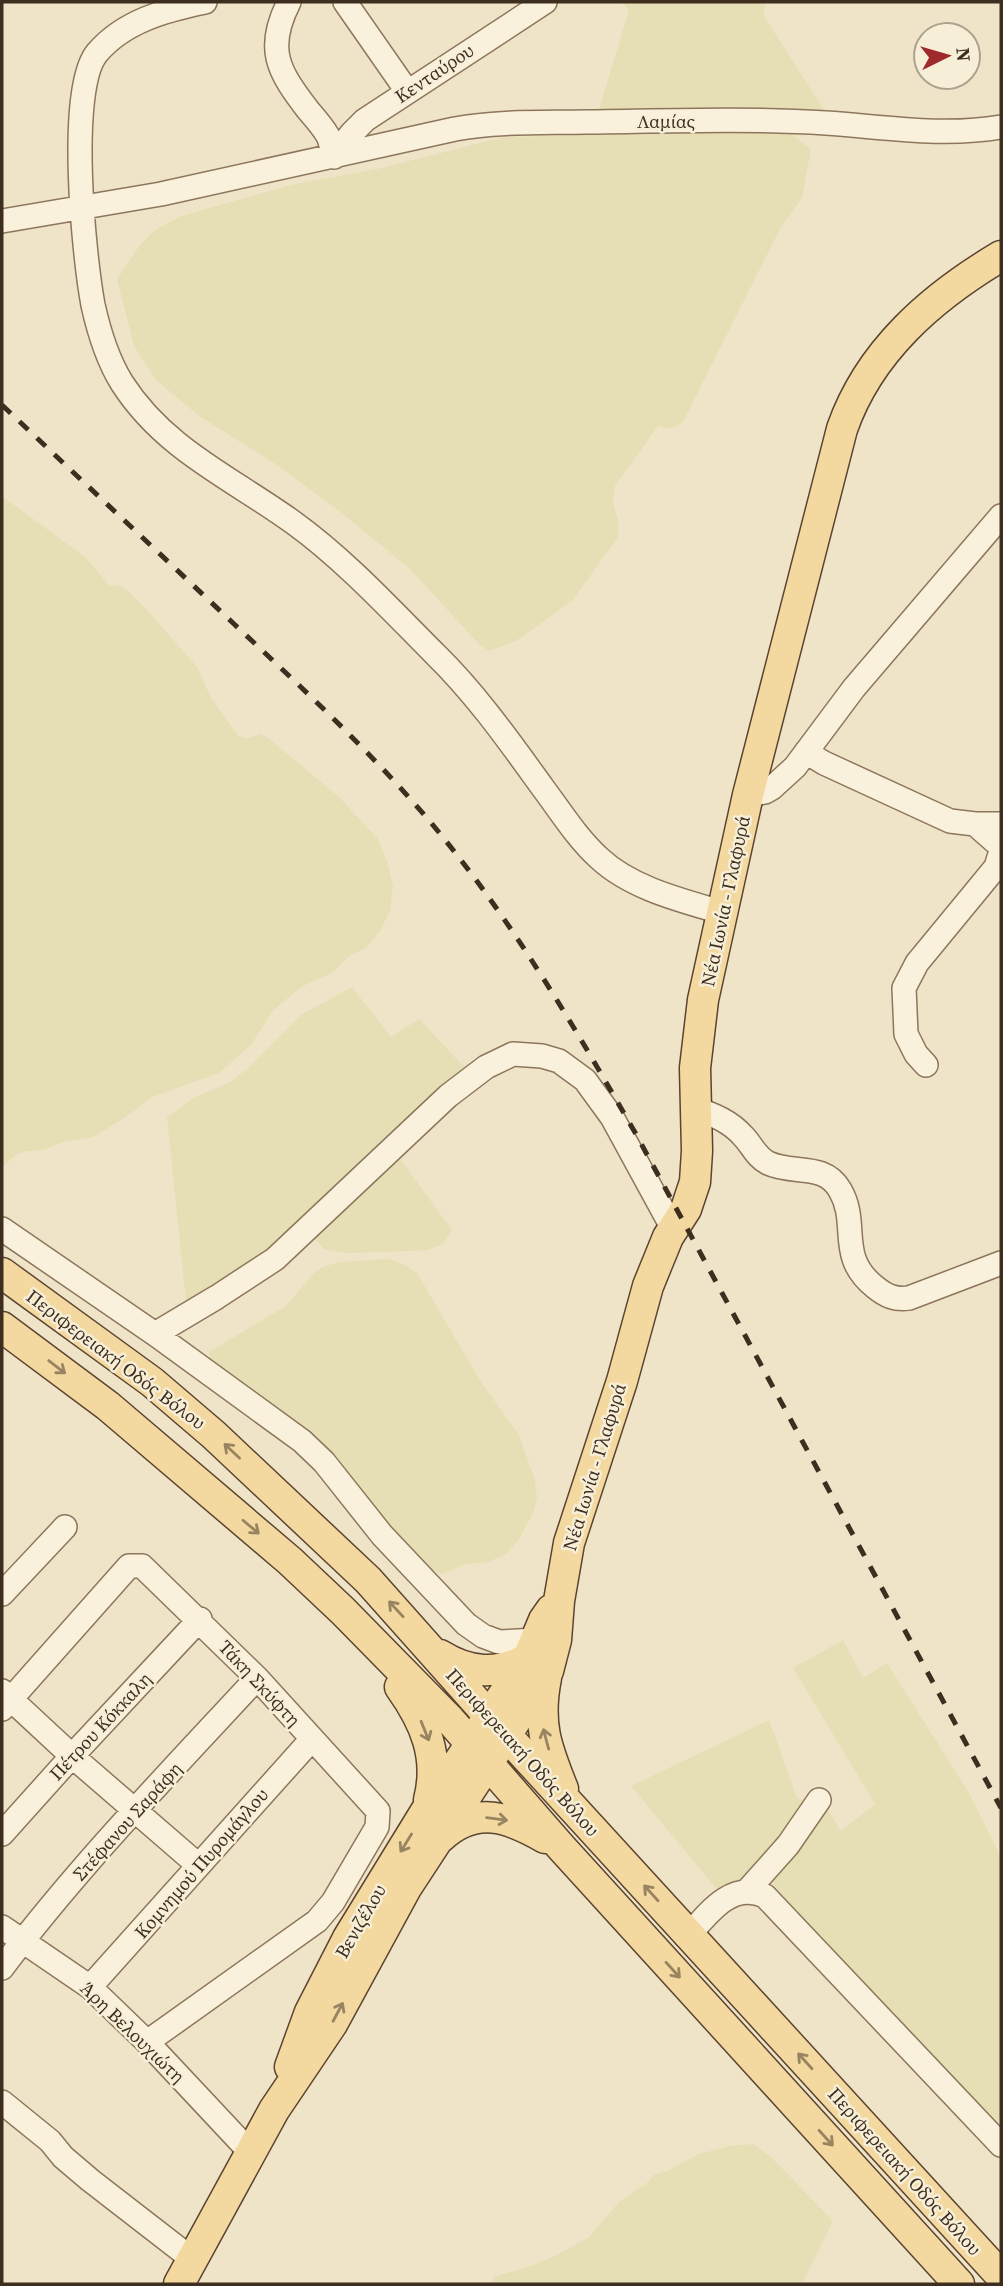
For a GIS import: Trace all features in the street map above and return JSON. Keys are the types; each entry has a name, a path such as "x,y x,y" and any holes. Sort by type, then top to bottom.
{"main road":[{"name":"Νέα Ιωνία - Γλαφυρά","path":"478,1754 498,1725 537,1656 544,1619 559,1601 569,1543 622,1381 644,1296 672,1227 686,1209 695,1182 695,1068 699,1026 721,912 748,795 840,437 851,404 869,371 903,331 946,294 1001,256"},
{"name":"Περιφερειακή Οδός Βόλου","path":"2,1273 99,1342 214,1435 368,1580 1001,2276"},
{"name":"Περιφερειακή Οδός Βόλου","path":"2,1327 108,1406 290,1561 363,1631 444,1714 561,1847 959,2284"},
{"path":"363,1631 412,1704 430,1743 433,1773 426,1811"},
{"path":"433,1651 461,1666 484,1671 507,1669 537,1656 543,1728 555,1770 569,1803"},
{"name":"Βενιζέλου","path":"274,2110 310,2011 348,1938 426,1811 478,1754"},
{"name":"Βενιζέλου","path":"186,2272 274,2110 332,2024 406,1888 436,1842 478,1754"},
{"path":"436,1842 452,1827 486,1817 511,1821 561,1847"}],"street":[{"path":"205,2 154,15 120,32 96,54 85,77 80,117 82,208 93,304 106,353 120,379 140,409 177,445 295,523 334,555 438,657 481,702 580,838 601,860 651,889 721,912"},
{"path":"289,2 277,32 275,47 278,63 291,87 329,137 334,157"},
{"path":"345,2 407,91"},
{"name":"Κενταύρου","path":"334,157 365,120 545,2"},
{"name":"Λαμίας","path":"2,221 160,194 455,130 505,122 761,121 939,131 1001,127"},
{"path":"748,795 772,788 794,767 854,688 1001,516"},
{"path":"806,752 824,763 950,821 1001,824"},
{"path":"926,1065 916,1054 906,1034 904,988 917,963 996,867 1000,846 975,824"},
{"path":"155,1334 275,1259 448,1096 486,1067 513,1054 542,1056 559,1061 585,1080 612,1117 672,1227"},
{"path":"697,1109 729,1124 745,1138 757,1155 768,1163 828,1175 839,1187 845,1200 852,1257 858,1270 879,1291 896,1300 909,1298 1001,1263"},
{"path":"2,1229 155,1334 315,1452 382,1535 466,1623 483,1636 537,1656"},
{"path":"2,1594 65,1527"},
{"name":"Τάκη Σκύφτη","path":"5,1700 129,1566 142,1566 200,1619 257,1678 376,1807 380,1816 377,1826 333,1902 317,1921 147,2042"},
{"name":"Πέτρου Κόκκαλη","path":"2,1834 200,1619"},
{"name":"Στέφανου Σαράφη","path":"2,1968 136,1810 257,1678"},
{"path":"5,1700 198,1865"},
{"name":"Κομνημού Πυρομάγλου","path":"90,1987 312,1739"},
{"path":"689,1935 729,1896 748,1890 788,1845 819,1800"},
{"path":"748,1890 765,1896 772,1902 1001,2146"},
{"name":"Άρη Βελουχιώτη","path":"2,1927 90,1987 147,2042 251,2152"},
{"path":"2,2102 50,2141 63,2157 186,2272"}],"shaded area":[{"path":"621,2 765,2 764,16 826,113 699,109 598,113 629,10"},
{"path":"786,130 811,149 802,198 781,227 683,422 670,429 658,426 615,486 613,501 619,525 618,537 572,601 516,641 489,651 478,643 411,570 337,509 274,463 199,416 155,379 134,346 117,279 140,245 155,230 181,216 291,185 377,169 504,137"},
{"path":"2,496 85,557 109,585 120,586 128,591 148,611 198,668 210,696 238,736 247,738 260,734 267,737 339,797 377,838 387,861 393,886 390,911 380,931 366,948 348,957 332,973 303,986 284,1001 272,1012 251,1045 219,1073 152,1097 93,1137 63,1142 44,1150 27,1151 16,1155 2,1167"},
{"path":"352,987 391,1037 419,1019 465,1068 276,1250 205,1295 186,1301 167,1117 195,1097 229,1083 248,1068 301,1015"},
{"path":"397,1155 452,1230 443,1244 428,1250 385,1252 346,1253 324,1249 313,1237"},
{"path":"389,1259 417,1273 481,1382 519,1435 535,1480 537,1498 533,1513 519,1539 506,1554 488,1562 466,1564 442,1574 430,1570 210,1361 209,1352 286,1306 322,1267 340,1262"},
{"path":"843,1640 863,1678 887,1663 969,1793 1001,1857 1001,2119 998,2122 904,2028 743,1883 717,1889 631,1786 769,1720 797,1798 829,1812 841,1831 875,1804 793,1668"},
{"path":"753,2144 772,2158 833,2221 802,2284 492,2284 493,2277 531,2266 589,2237 619,2202 647,2183 655,2174 667,2171 699,2154 730,2146"}],"railway":[{"path":"2,405 357,743 427,818 486,894 565,1013 637,1136 1001,1808"}]}
